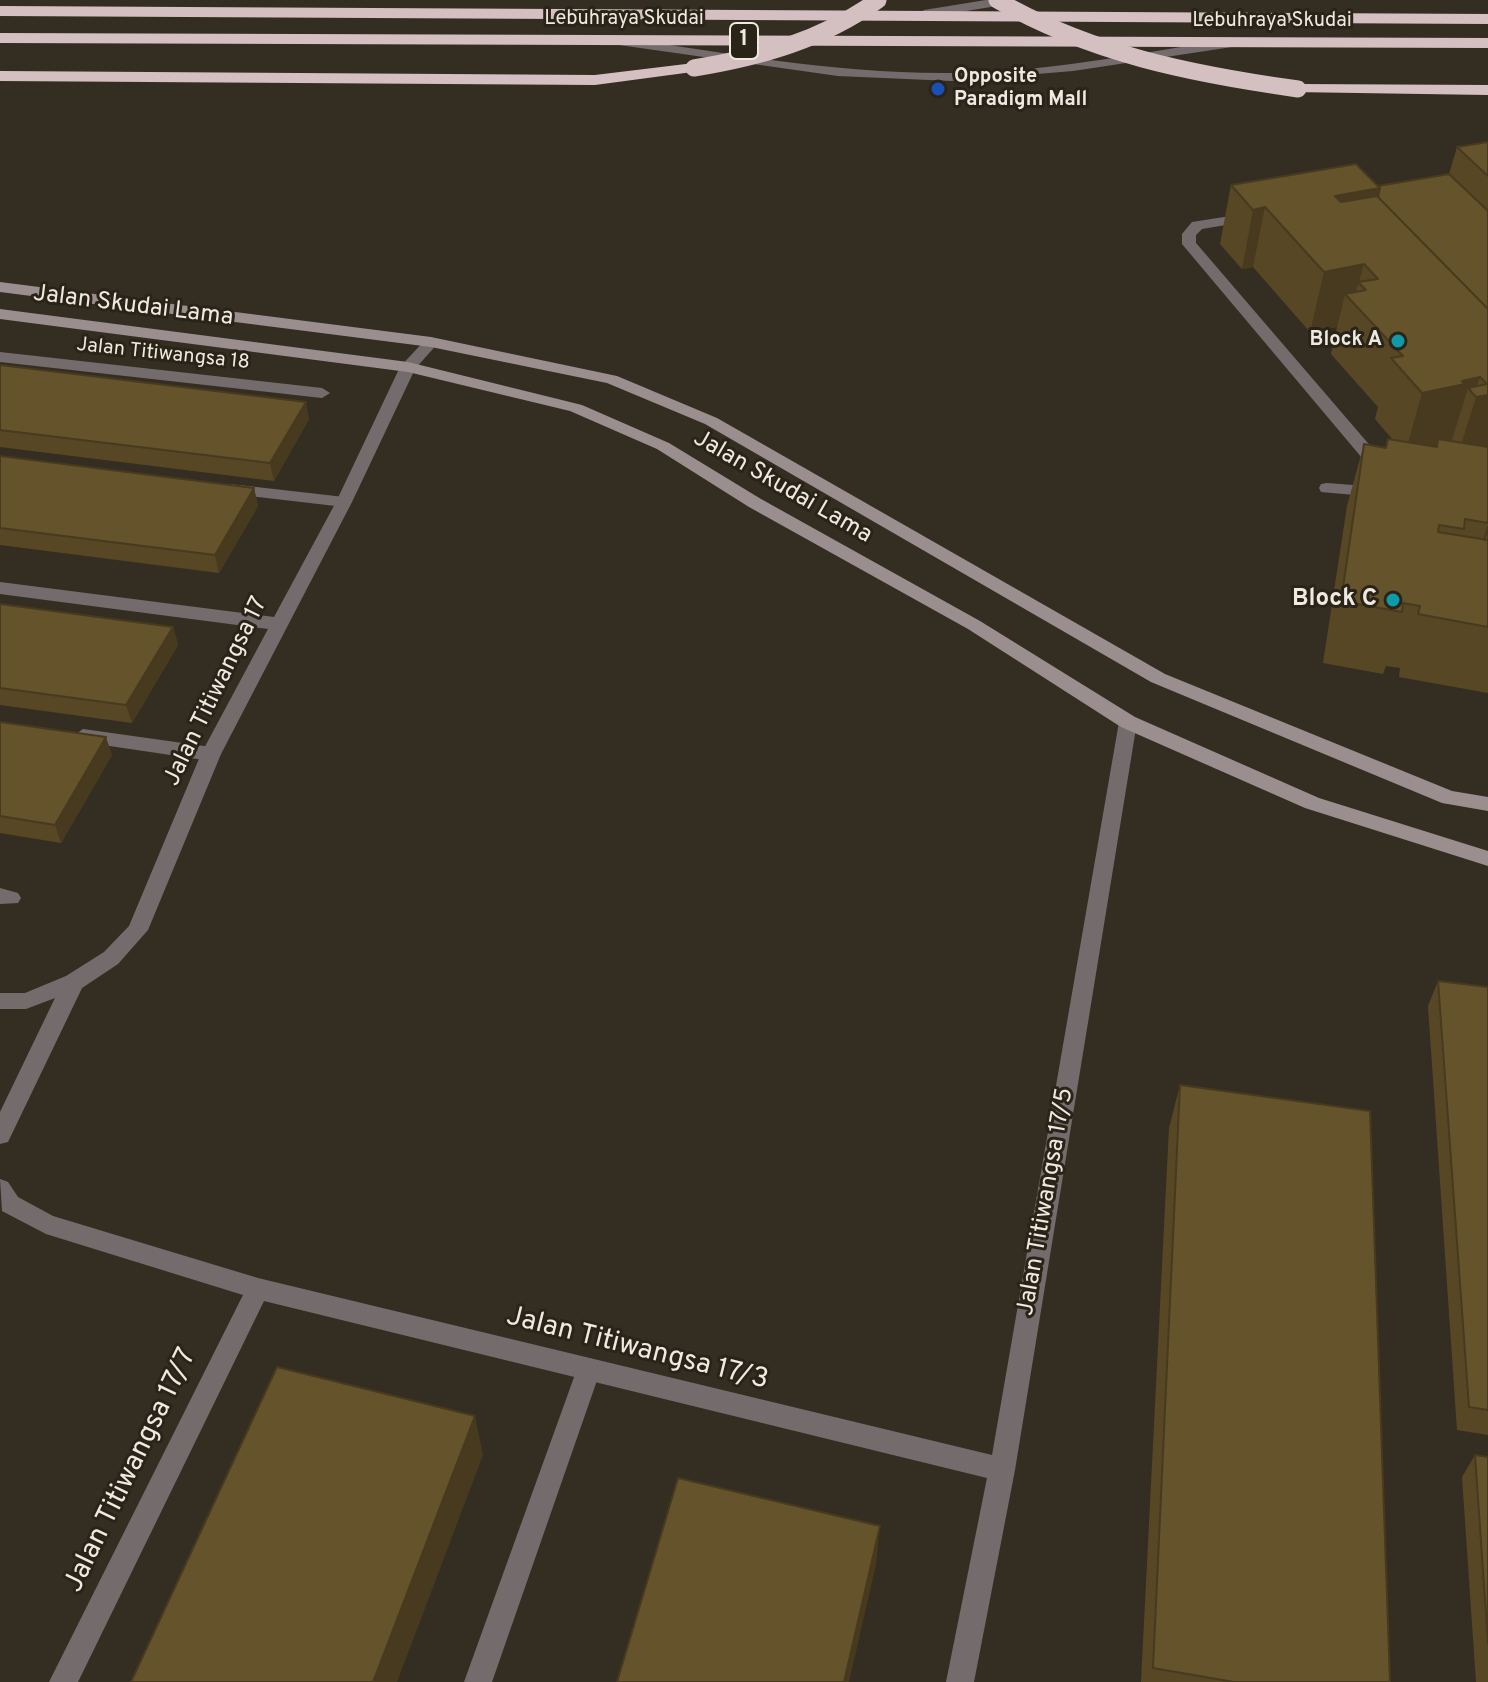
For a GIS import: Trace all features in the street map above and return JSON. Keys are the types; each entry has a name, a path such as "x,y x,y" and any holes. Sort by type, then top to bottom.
{"highway":[{"path":"0,76 581,80 743,61 830,31 878,0"},
{"path":"997,0 1064,36 1110,54 1223,79 1298,89 1488,90"},
{"name":"Lebuhraya Skudai","path":"0,11 1488,19"},
{"name":"Lebuhraya Skudai","path":"0,38 1488,43"}],"street":[{"path":"924,14 1008,0"},
{"path":"609,40 807,68 914,77 989,76 1240,42"},
{"path":"1273,213 1197,225 1189,234 1189,244 1392,483 1373,493 1327,488"},
{"name":"Jalan Skudai Lama","path":"0,287 431,342 611,379 711,421 1158,678 1449,798 1488,804"},
{"name":"Jalan Skudai Lama","path":"0,314 408,367 576,408 663,446 755,503 974,625 1128,722 1312,803 1488,859"},
{"name":"Jalan Titiwangsa 17","path":"0,1001 26,1001 74,982 111,958 138,930 211,754 344,502 408,367 431,342"},
{"name":"Jalan Titiwangsa 18","path":"0,357 322,393"},
{"path":"219,487 344,502"},
{"path":"0,588 279,624"},
{"name":"Jalan Titiwangsa 17/5","path":"960,1682 1002,1470 1128,722"},
{"path":"60,733 211,754"},
{"path":"0,1135 74,982"},
{"name":"Jalan Titiwangsa 17/3","path":"0,1189 10,1204 46,1224 258,1289 1002,1470"},
{"name":"Jalan Titiwangsa 17/7","path":"63,1682 258,1289"},
{"path":"478,1682 589,1369"}],"building":[{"path":"1488,142 1488,176 1457,147"},
{"path":"1356,164 1380,188 1335,196 1341,202 1377,196 1488,309 1488,395 1476,397 1468,388 1487,384 1480,377 1462,381 1465,384 1422,393 1391,358 1403,356 1345,294 1366,290 1358,282 1378,279 1364,264 1324,272 1265,207 1253,210 1231,185"},
{"path":"1449,174 1488,211 1488,309 1378,197 1378,186"},
{"path":"0,365 306,402 270,463 0,430"},
{"path":"1388,439 1437,447 1438,439 1488,447 1488,523 1465,519 1464,529 1439,525 1438,532 1488,540 1488,627 1418,614 1420,606 1403,603 1402,612 1341,601 1364,444 1386,448"},
{"path":"0,456 254,488 215,555 0,528"},
{"path":"0,604 173,627 126,705 0,688"},
{"path":"0,722 106,737 55,825 0,816"},
{"path":"1438,981 1488,987 1488,1410 1469,1407"},
{"path":"1180,1085 1370,1111 1390,1682 1234,1682 1153,1668"},
{"path":"277,1367 475,1416 373,1682 131,1682"},
{"path":"1475,1455 1488,1457 1488,1643"},
{"path":"678,1478 880,1526 844,1682 617,1682"}],"place":[{"name":"Opposite Paradigm Mall","path":"938,89"},
{"name":"Block A","path":"1398,341"},
{"name":"Block C","path":"1393,600"}]}
